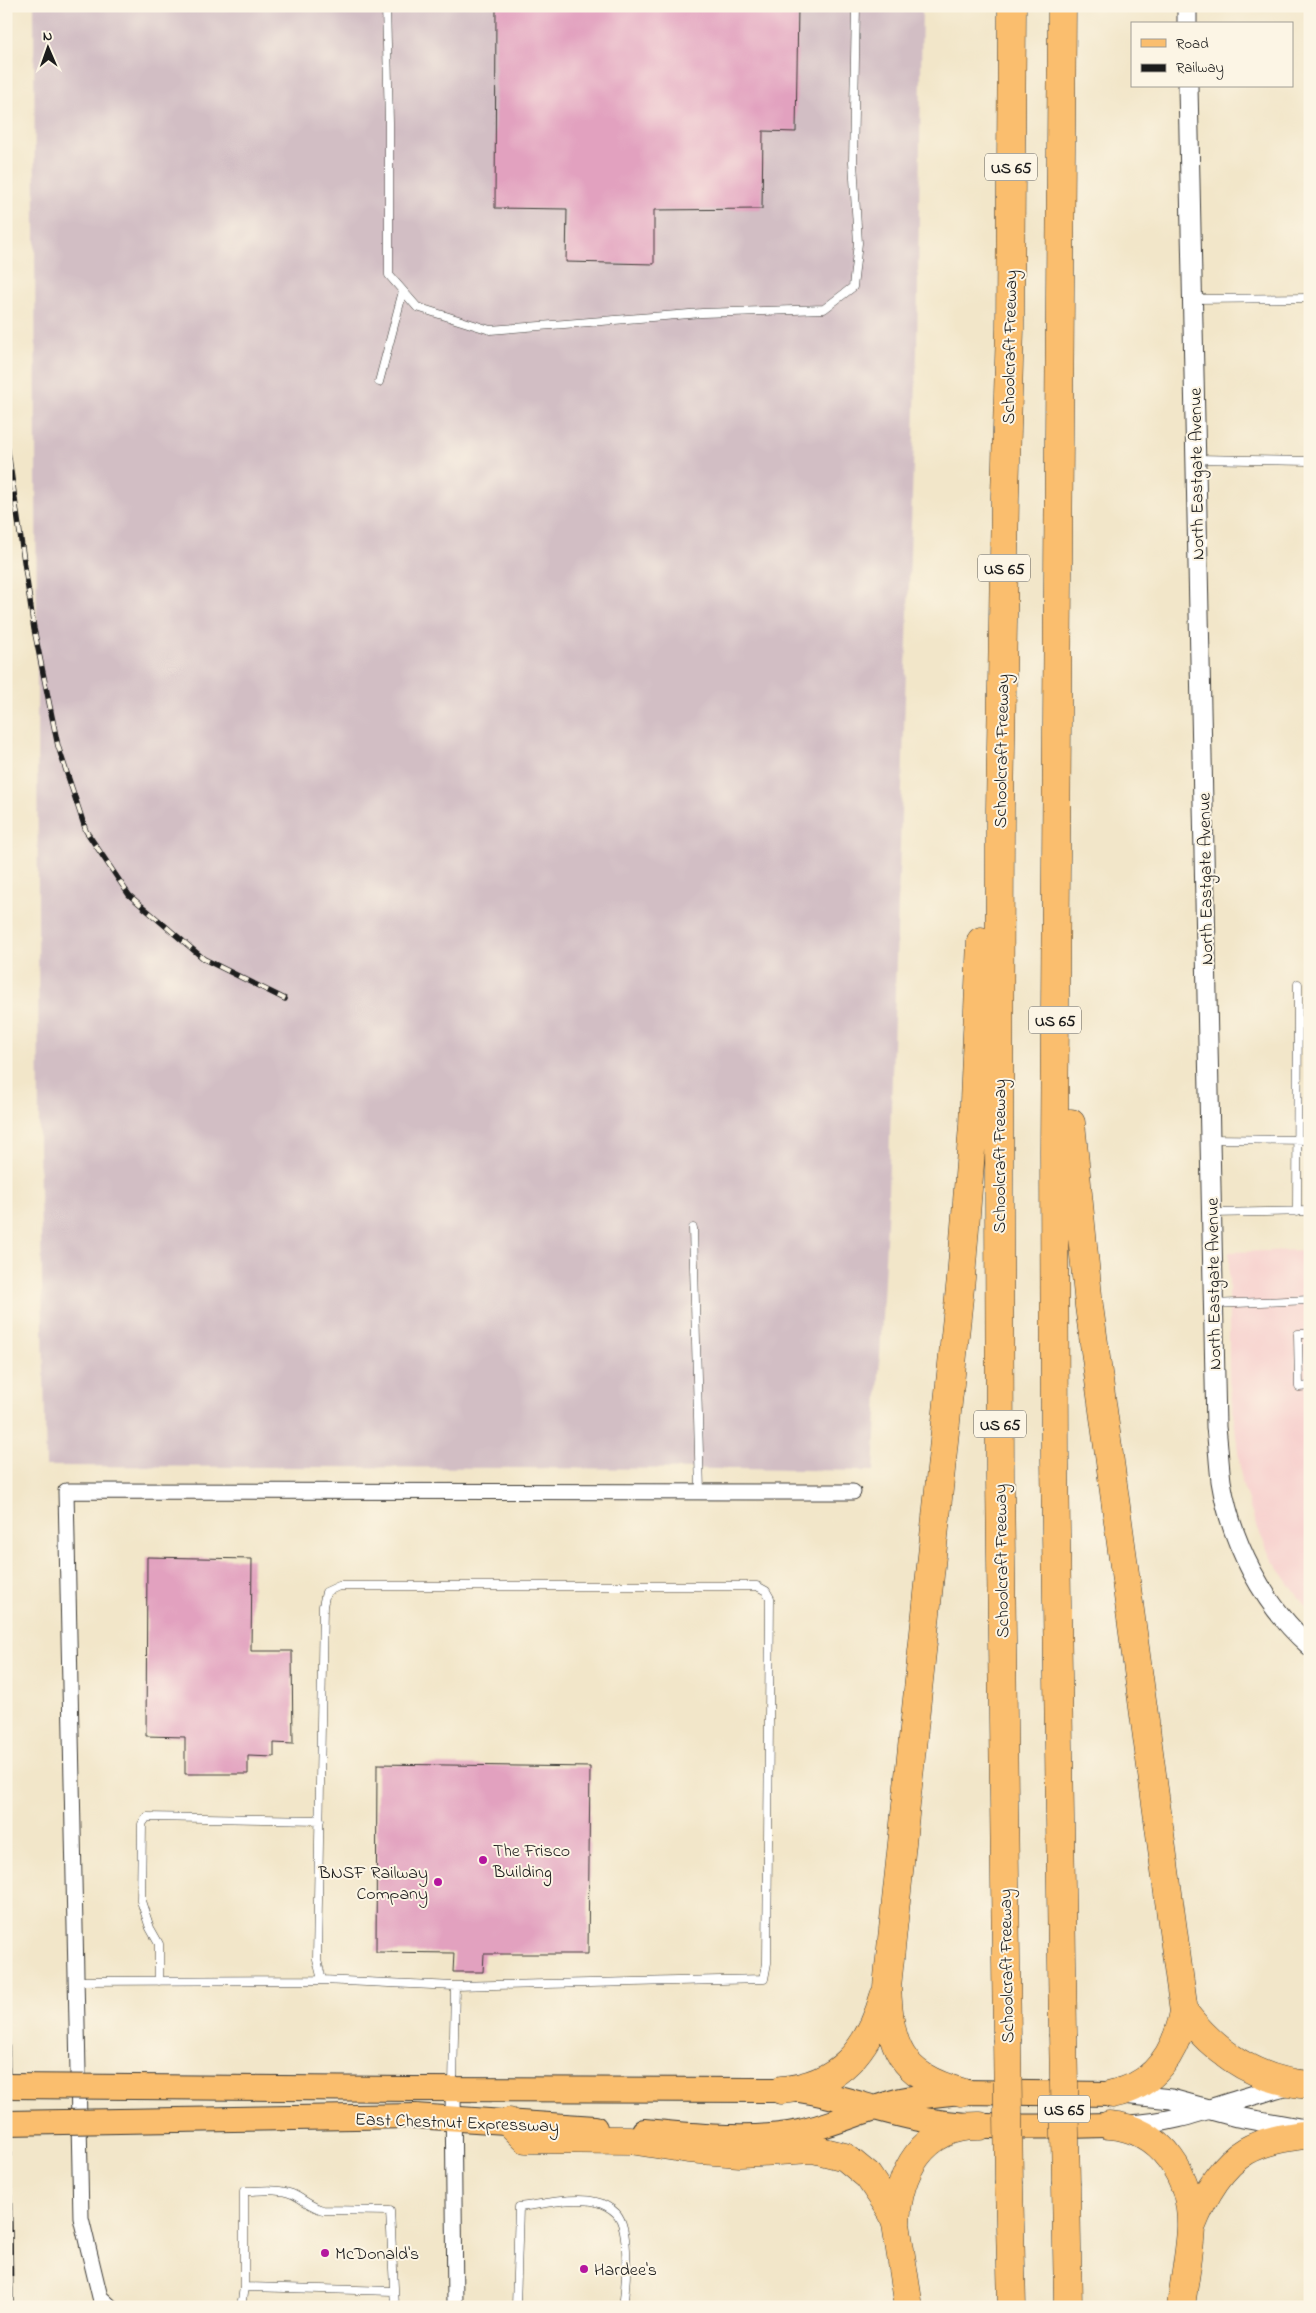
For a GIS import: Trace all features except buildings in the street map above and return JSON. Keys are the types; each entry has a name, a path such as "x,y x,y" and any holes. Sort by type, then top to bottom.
{"highway":[{"name":"Schoolcraft Freeway","path":"1012,6 1010,328 1005,496 1000,809 1000,1470 1012,2307"},
{"name":"US 65","path":"1062,6 1056,785 1055,1460 1068,2307"},
{"path":"1056,785 1070,1106 1080,1230 1184,2012 1177,2040 1159,2068 1135,2087 1112,2094"},
{"path":"961,2092 928,2079 908,2064 897,2052 889,2019 887,1987 935,1537 968,1202 978,1048 981,874 1000,809"},
{"path":"780,2090 800,2088 820,2082 854,2058 871,2034 887,1987"},
{"path":"1184,2012 1207,2040 1249,2070 1280,2081 1310,2085"},
{"path":"509,2122 526,2139 630,2140 740,2153 808,2149 825,2151 845,2158 868,2176 877,2186 896,2224"},
{"path":"1109,2125 1122,2126 1143,2134 1154,2141 1171,2160 1178,2172 1188,2199 1191,2228 1181,2307"},
{"path":"909,2307 896,2224 898,2202 903,2181 918,2154 934,2138 956,2128 980,2126"},
{"path":"1191,2228 1197,2212 1215,2182 1242,2154 1262,2144 1310,2134"}],"main road":[{"name":"East Chestnut Expressway","path":"6,2086 780,2090 818,2093 874,2109 926,2120 980,2126 1109,2125"},
{"name":"East Chestnut Expressway","path":"6,2123 415,2116 744,2138 771,2136 823,2127 874,2109 918,2097 961,2092 1112,2094"}],"street":[{"path":"1187,6 1187,22"},
{"name":"North Eastgate Avenue","path":"1188,88 1216,1428 1222,1482 1235,1534 1260,1584 1290,1628 1310,1646"},
{"path":"111,2307 100,2297 81,2218 66,1491 853,1492"},
{"name":"East Chestnut Expressway","path":"1109,2125 1170,2121 1288,2085 1310,2085"},
{"path":"453,2088 454,2307"},
{"name":"East Chestnut Expressway","path":"1112,2094 1171,2099 1266,2123 1310,2129"}],"lane":[{"path":"386,6 389,275 417,307 490,330 702,314 824,309 853,287 858,243 853,162 856,6"},
{"path":"379,382 403,291"},
{"path":"1193,299 1310,298"},
{"path":"1196,459 1310,461"},
{"path":"1297,1212 1298,984"},
{"path":"1210,1140 1310,1140"},
{"path":"1211,1213 1310,1212"},
{"path":"693,1228 700,1492"},
{"path":"1213,1304 1310,1300"},
{"path":"1310,1334 1298,1334 1299,1387 1310,1386"},
{"path":"77,1981 322,1980 455,1986 764,1979 767,1963 770,1607 770,1598 766,1591 757,1586 339,1586 326,1592 324,1606 317,1960 322,1980"},
{"path":"159,1981 159,1944 150,1928 141,1901 142,1824 147,1817 320,1820"},
{"path":"453,2088 455,1986"},
{"path":"241,2307 244,2287 244,2191 280,2191 291,2194 314,2208 323,2210 390,2210 395,2307"},
{"path":"516,2307 519,2207 573,2201 595,2201 617,2213 624,2229 626,2255 622,2307"},
{"path":"244,2287 393,2291"}],"shaded area":[{"path":"34,6 922,6 917,351 887,1222 874,1471 46,1466 39,1144"},
{"path":"1310,1250 1310,1613 1271,1558 1255,1523 1242,1483 1229,1378 1229,1252"}],"railway":[{"path":"6,438 34,629 58,746 86,831 129,895 204,959 285,999"},
{"path":"6,1946 11,2307"}],"place":[{"name":"The Frisco Building","path":"483,1860"},
{"name":"BNSF Railway Company","path":"438,1882"},
{"name":"McDonald's","path":"325,2253"},
{"name":"Hardee's","path":"584,2269"}]}
